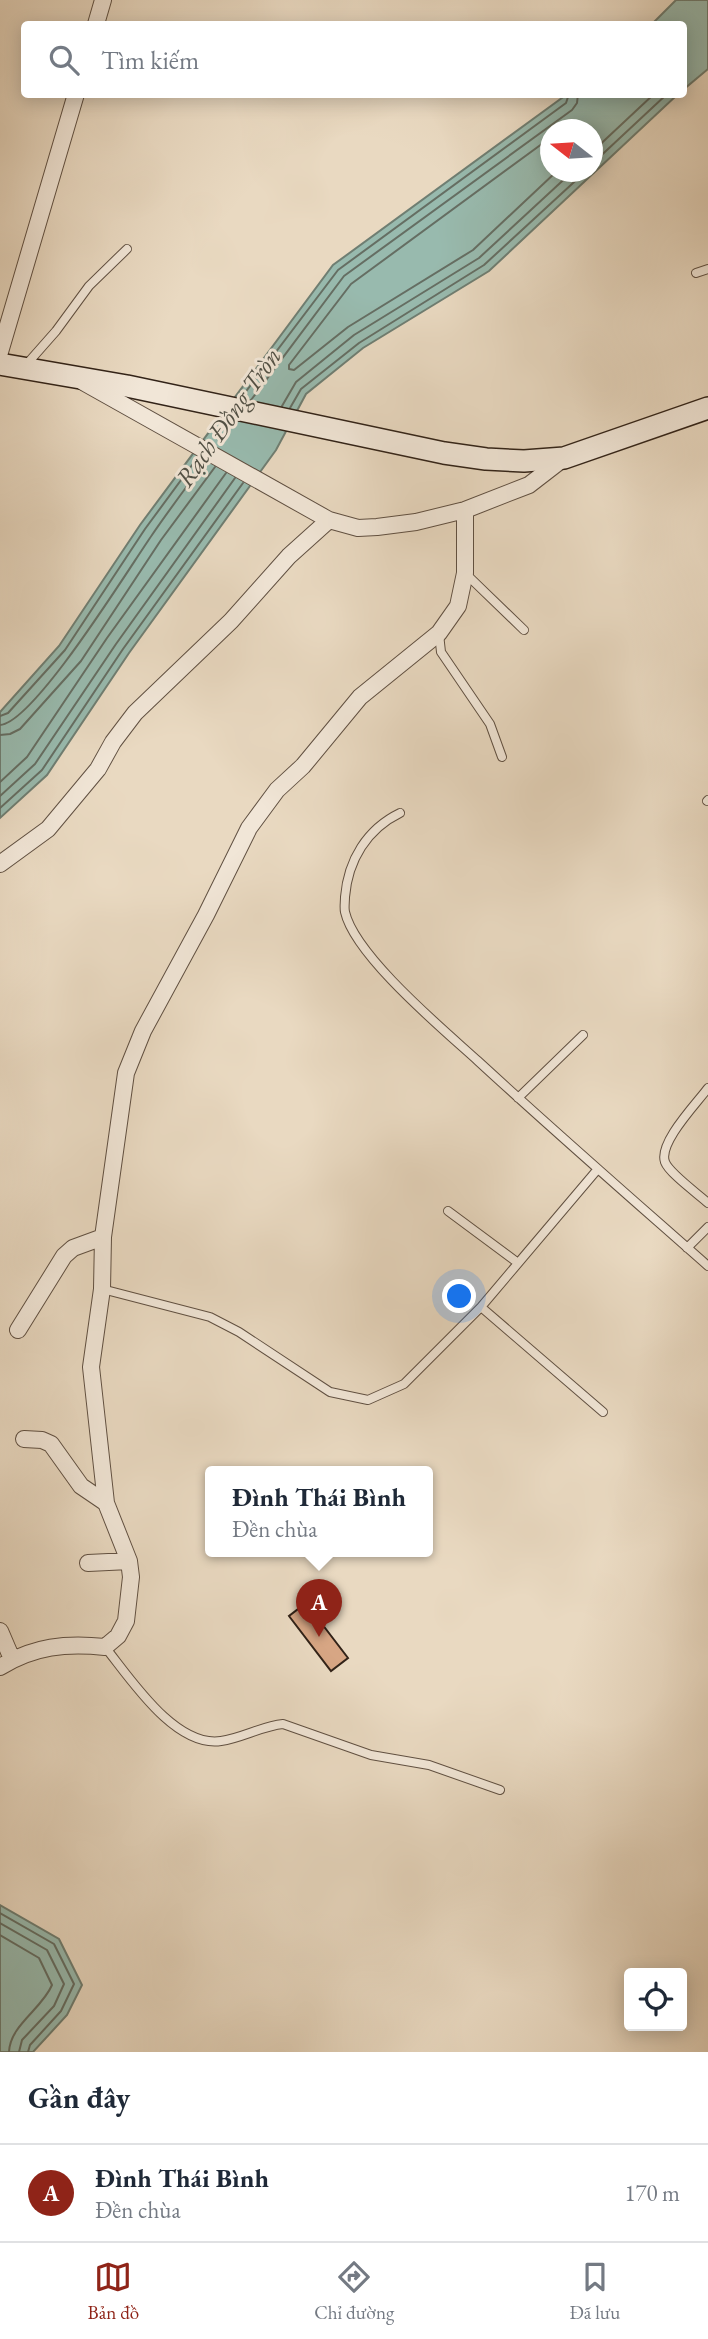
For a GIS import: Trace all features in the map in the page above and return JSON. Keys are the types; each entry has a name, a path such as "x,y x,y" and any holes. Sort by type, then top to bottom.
{"main road":[{"path":"0,364 72,375 444,453 486,459 524,461 564,458 708,408"}],"street":[{"path":"97,21 103,0"},
{"path":"0,352 75,98"},
{"path":"72,375 329,520 358,528 416,522 465,510 529,485 564,458"},
{"path":"1,1635 6,1663 56,1645 105,1647 118,1636 126,1620 131,1577 129,1561 106,1503 91,1367 102,1289 103,1237 126,1073 144,1031 249,828 277,790 303,766 360,697 439,633 458,606 465,573 465,510"},
{"path":"0,864 48,829 98,769 113,741 135,713 231,621 289,556 329,520"},
{"path":"18,1330 64,1256 72,1248 103,1237"},
{"path":"24,1438 47,1440 80,1486 106,1503"},
{"path":"88,1563 129,1561"}],"lane":[{"path":"24,368 89,286 127,249"},
{"path":"696,273 708,269"},
{"path":"465,573 524,630"},
{"path":"439,633 441,652 490,724 502,757"},
{"path":"400,813 383,821 362,844 347,878 344,911 357,940 416,1004 597,1170 708,1265"},
{"path":"518,1098 583,1035"},
{"path":"708,1088 667,1142 664,1153 665,1164 708,1203"},
{"path":"102,1289 210,1317 239,1332 330,1392 369,1400 404,1384 481,1307 597,1170"},
{"path":"448,1211 518,1263"},
{"path":"687,1248 708,1227"},
{"path":"481,1307 603,1412"},
{"path":"105,1647 165,1718 203,1741 222,1741 271,1725 283,1724 371,1755 429,1765 500,1790"}],"water":[{"path":"676,0 708,0 708,69 687,86 687,21 655,21"},
{"name":"Rạch Đồng Tròn","path":"562,98 674,98 603,164 603,119 540,119 540,182 584,182 489,271 363,348 306,394 276,450 129,653 47,775 0,818 0,712 59,646 140,525 333,265"},
{"path":"0,1905 59,1939 82,1985 67,2015 33,2052 0,2052"}],"building":[{"path":"306,1603 348,1658 331,1671 289,1616"}],"place":[{"name":"Đình Thái Bình","path":"319,1637"}]}
